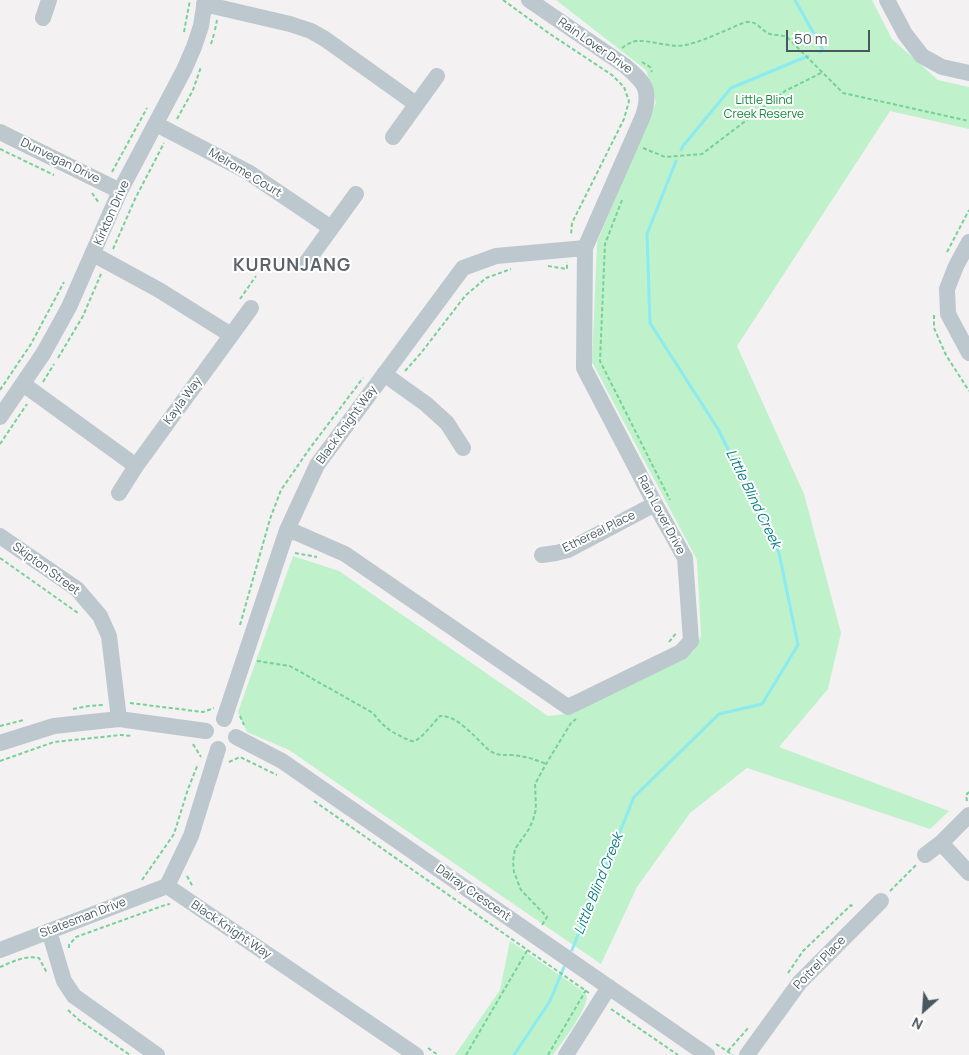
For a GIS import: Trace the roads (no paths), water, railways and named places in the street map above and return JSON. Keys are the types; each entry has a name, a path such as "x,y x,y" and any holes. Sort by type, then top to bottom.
{"street":[{"path":"43,18 49,0"},
{"name":"Rain Lover Drive","path":"287,530 345,554 568,707 681,652 691,641 685,558 584,368 577,248 643,116 648,102 646,90 637,76 624,65 529,0"},
{"path":"887,0 905,34 922,56 942,67 969,73"},
{"path":"205,3 311,31 416,104"},
{"name":"Kirkton Drive","path":"0,417 29,395 43,354 100,258 106,189 156,124 194,47 201,26 205,3"},
{"path":"394,137 437,76"},
{"name":"Melrome Court","path":"156,124 248,172 331,228"},
{"name":"Dunvegan Drive","path":"0,133 106,189"},
{"path":"306,263 356,194"},
{"path":"969,242 956,266 947,289 948,314 969,354"},
{"name":"Black Knight Way","path":"224,719 287,530 317,465 390,378 463,268 496,256 577,248"},
{"path":"100,258 159,290 230,335"},
{"name":"Kayla Way","path":"119,493 136,466 230,335 243,307"},
{"path":"390,378 426,404 447,423 463,448"},
{"path":"29,395 136,466"},
{"name":"Ethereal Place","path":"542,555 568,550 655,504"},
{"name":"Skipton Street","path":"0,536 77,588 100,616 109,636 119,719"},
{"path":"0,743 54,726 119,719 206,731"},
{"path":"167,886 191,836 211,756 209,744 205,736 206,731 210,722 224,719 235,728 236,737 231,746 211,756"},
{"name":"Dalray Crescent","path":"236,737 282,761 589,984 707,1055"},
{"path":"925,855 941,843 969,815"},
{"path":"941,843 969,873"},
{"name":"Black Knight Way","path":"167,886 419,1050"},
{"name":"Statesman Drive","path":"0,950 167,886"},
{"name":"Poitrel Place","path":"747,1055 800,982 881,901"},
{"path":"49,931 64,981 74,996 157,1055"},
{"path":"566,1055 604,994"}],"waterway":[{"name":"Little Blind Creek","path":"795,0 823,50 820,52"},
{"name":"Little Blind Creek","path":"681,150 731,88 808,56"},
{"name":"Little Blind Creek","path":"572,950 634,797 719,714 762,704 798,645 779,553 718,429 650,323 647,234 676,161"},
{"name":"Little Blind Creek","path":"514,1055 550,1001 564,967"}],"district":[{"name":"KURUNJANG","path":"292,266"}],"park label":[{"name":"Little Blind Creek Reserve","path":"764,108"}]}
